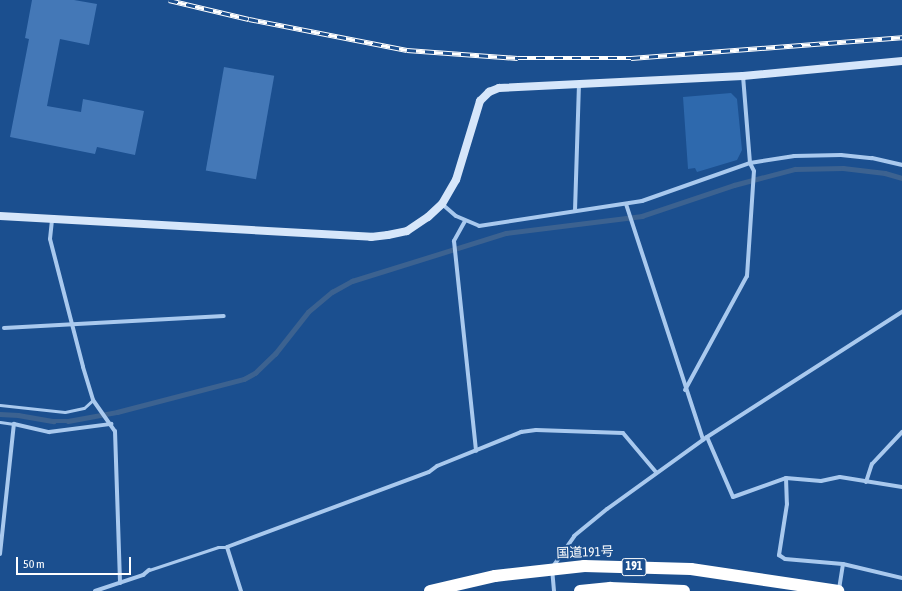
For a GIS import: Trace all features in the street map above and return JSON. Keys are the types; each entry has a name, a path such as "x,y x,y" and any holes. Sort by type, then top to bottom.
{"highway":[{"name":"国道191号","path":"430,591 495,576 552,568 623,566 691,569 838,591"},
{"name":"191","path":"580,591 610,589 684,591"}],"street":[{"path":"0,216 371,237 407,231 428,217 442,204 456,180 480,101 489,92 512,86 579,85 743,76 902,61"},
{"path":"685,390 747,276 754,190 754,171 750,163 743,76"},
{"path":"575,211 579,85"},
{"path":"442,204 465,221 479,226 575,211 627,206 750,163 823,154 872,158 902,165"},
{"path":"627,206 685,390 703,440"},
{"path":"52,220 50,239 93,400 110,422 115,443 120,583"},
{"path":"465,221 454,241 476,451"},
{"path":"554,591 552,568 574,536 656,472 707,437 902,312"},
{"path":"4,328 224,316"},
{"path":"0,554 14,424 49,432 110,422"},
{"path":"241,591 227,546 429,472 437,466 522,432 536,430 623,433 656,472"},
{"path":"866,482 872,464 902,432"},
{"path":"707,437 733,497 786,478 821,481 840,477 902,487"},
{"path":"786,478 787,504 779,555 785,559 843,564 902,578"},
{"path":"838,591 843,564"},
{"path":"95,591 120,583 149,570"}],"lane":[{"path":"0,405 65,412 84,408 93,400"},
{"path":"0,422 14,424"},
{"path":"149,570 218,547 227,546"}],"shaded area":[{"path":"731,93 737,99 742,150 737,160 697,172 695,168 688,169 683,97"}],"building":[{"path":"32,0 74,0 97,4 89,45 60,39 47,106 81,112 83,99 144,111 135,155 97,147 95,154 10,137 29,39 25,38"},
{"path":"224,67 274,76 256,179 206,170"}],"waterway":[{"path":"0,414 18,415 53,421 68,421 117,412 244,379 255,373 275,354 308,312 332,292 352,281 506,233 642,216 734,185 795,169 843,168 885,173 902,178"}],"railway":[{"path":"169,0 249,19 407,50 518,58 631,58 902,37"}]}
